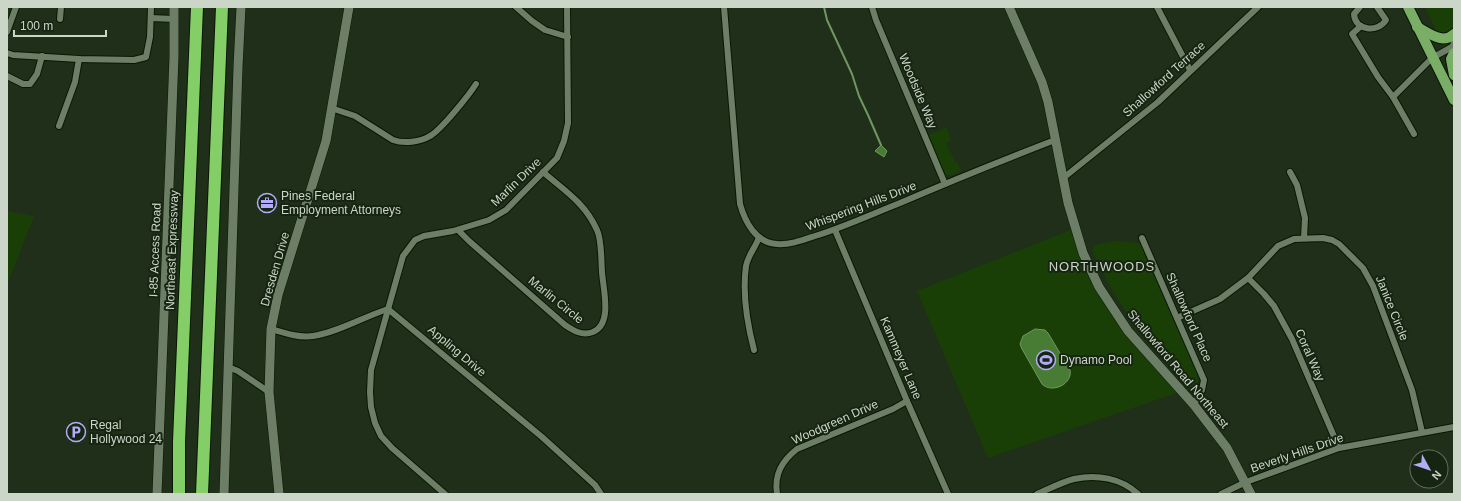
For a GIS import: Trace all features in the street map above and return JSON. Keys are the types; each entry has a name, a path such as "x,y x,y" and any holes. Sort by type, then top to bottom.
{"highway":[{"name":"Northeast Expressway","path":"179,494 180,395 197,7"},
{"path":"202,494 222,7"}],"main road":[{"path":"1408,7 1432,58 1454,97"},
{"path":"1418,27 1443,39 1450,39 1454,34"},
{"path":"1454,53 1450,59 1454,75"}],"street":[{"path":"7,32 16,7"},
{"path":"60,19 61,7"},
{"path":"7,53 13,55 79,59 134,60 146,57 151,7"},
{"name":"I-85 Access Road","path":"157,494 174,57 174,7"},
{"path":"224,494 241,7"},
{"name":"Dresden Drive","path":"279,494 269,392 271,329 278,295 326,141 349,7"},
{"path":"516,7 532,21 546,30 568,37"},
{"name":"Marlin Drive","path":"445,494 392,448 381,436 375,424 370,407 371,370 403,256 415,240 424,236 458,230 489,220 506,210 557,158 564,141 568,123 567,7"},
{"path":"724,7 740,204 744,218 759,237 746,265 745,283 747,318 754,350"},
{"name":"Woodside Way","path":"872,7 876,20 945,184"},
{"name":"Shallowford Road Northeast","path":"1009,7 1044,89 1052,115 1062,179 1068,203 1083,254 1099,287 1128,331 1194,405 1227,448 1251,494"},
{"path":"1157,7 1190,70"},
{"name":"Shallowford Terrace","path":"1062,179 1158,102 1258,7"},
{"path":"1360,7 1354,14 1354,19 1361,26 1367,29 1374,29 1383,25 1386,20 1377,7"},
{"path":"151,18 174,19"},
{"path":"1361,26 1352,34 1414,134"},
{"path":"1392,97 1432,58 1452,47 1454,43"},
{"path":"7,76 23,84 30,84 37,74 42,56"},
{"path":"59,126 76,82 79,59"},
{"path":"331,108 355,116 393,140 400,142 421,140 436,132 476,84"},
{"name":"Whispering Hills Drive","path":"759,237 775,244 787,244 835,230 1055,140"},
{"name":"Marlin Circle","path":"458,230 469,242 565,325 575,332 582,334 595,331 602,325 606,311 598,232 590,216 582,205 543,172"},
{"path":"1290,172 1297,184 1305,218 1304,238"},
{"name":"Kammeyer Lane","path":"835,230 907,402 948,494"},
{"name":"Shallowford Place","path":"1142,238 1204,380 1202,390 1194,405"},
{"name":"Janice Circle","path":"1177,318 1220,299 1248,278 1278,246 1294,239 1323,238 1332,240 1339,244 1363,268 1378,299 1412,390 1422,432"},
{"name":"Coral Way","path":"1248,278 1274,306 1292,339 1339,448"},
{"path":"271,329 292,335 312,336 330,332 388,309"},
{"name":"Appling Drive","path":"388,309 542,437 595,485 601,494"},
{"path":"228,367 238,371 269,392"},
{"name":"Woodgreen Drive","path":"777,494 777,480 781,467 787,457 797,449 907,402"},
{"name":"Beverly Hills Drive","path":"1221,494 1246,482 1339,448 1454,427"},
{"path":"1037,494 1074,479 1089,477 1113,479 1124,483 1138,494"}],"shaded area":[{"path":"1425,7 1454,7 1454,67"},
{"path":"946,127 951,140 946,143 961,171 951,175 946,175 929,135"},
{"path":"881,145 887,151 884,157 875,151"},
{"path":"7,211 34,216 7,285"},
{"path":"1073,229 1097,280 1134,338 1185,390 988,458 917,291"},
{"path":"1114,241 1140,243 1197,374 1198,381 1196,387 1191,387 1186,383 1142,333 1105,277 1092,249 1095,245"},
{"name":"Dynamo Pool","path":"1035,329 1045,330 1048,333 1070,370 1068,380 1061,386 1051,388 1042,384 1022,349 1020,344 1023,336"},
{"path":"1204,391 1215,414 1201,398"}],"waterway":[{"path":"824,7 827,20 852,74 859,96 881,145"}],"place":[{"name":"Pines Federal Employment Attorneys","path":"267,203"},
{"name":"Dynamo Pool","path":"1046,360"},
{"name":"Regal Hollywood 24","path":"76,432"}],"district":[{"name":"NORTHWOODS","path":"1102,266"}]}
